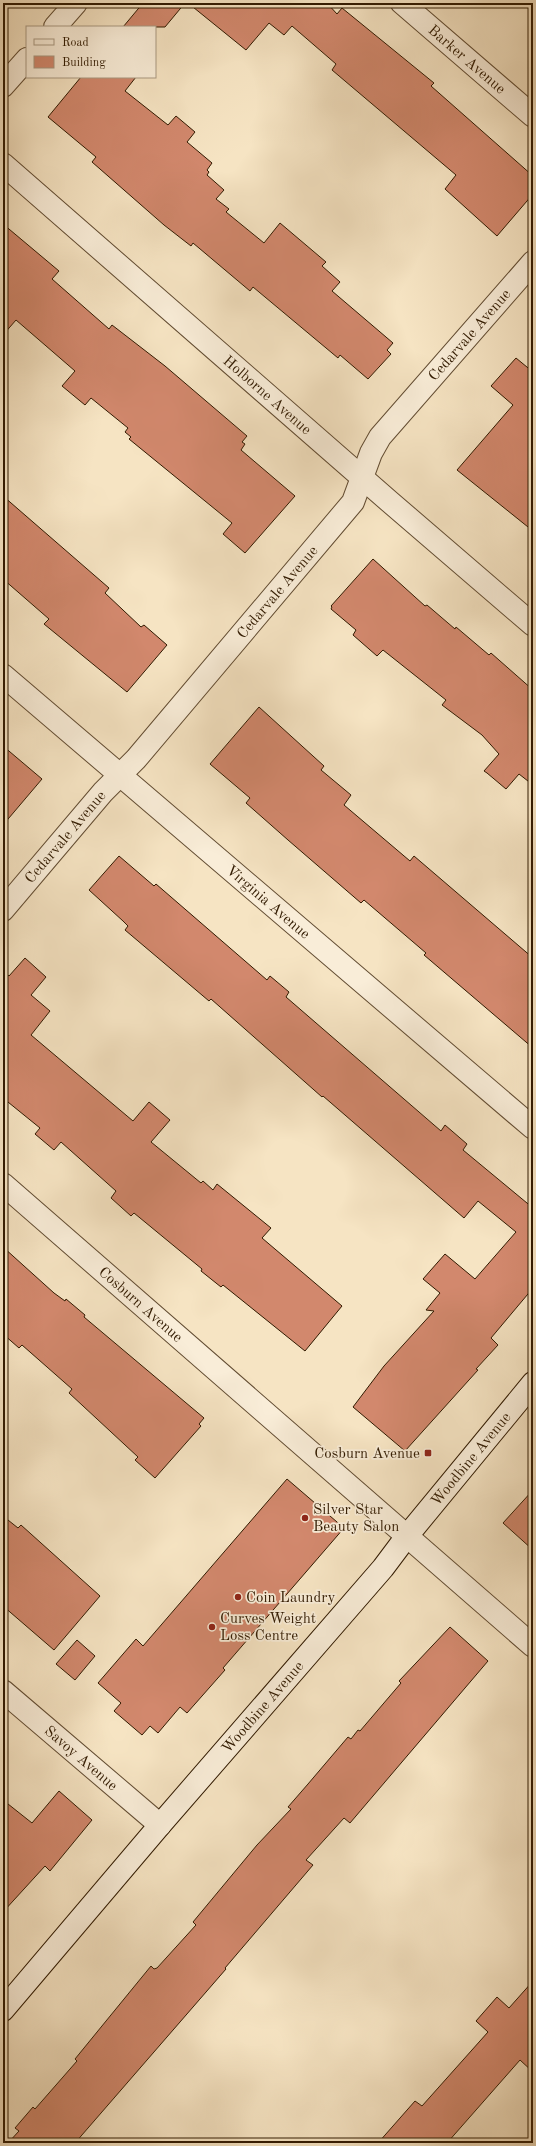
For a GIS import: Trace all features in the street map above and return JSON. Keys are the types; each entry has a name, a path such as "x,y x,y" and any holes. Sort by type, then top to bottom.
{"street":[{"path":"56,26 76,3"},
{"name":"Barker Avenue","path":"402,3 533,116"},
{"path":"3,86 26,60"},
{"name":"Holborne Avenue","path":"3,164 533,624"},
{"name":"Cedarvale Avenue","path":"3,910 103,792 121,775 353,502 371,453 380,437 533,262"},
{"name":"Virginia Avenue","path":"3,676 121,775 143,796 533,1128"},
{"name":"Cosburn Avenue","path":"3,1184 533,1646"},
{"name":"Woodbine Avenue","path":"3,2010 160,1825 383,1568 407,1536 533,1383"},
{"name":"Savoy Avenue","path":"3,1691 160,1825"}],"building":[{"path":"143,3 185,3 165,27 124,26"},
{"path":"188,3 327,3 337,14 342,8 434,83 431,86 533,176 533,194 497,236 445,189 456,175 332,70 336,64 292,26 284,35 269,23 246,50"},
{"path":"80,78 135,78 125,91 168,125 176,116 195,132 187,142 212,163 207,170 209,172 207,175 224,190 216,199 229,209 226,212 264,243 280,223 326,262 322,266 340,282 332,291 393,343 387,350 391,354 368,379 340,355 338,358 253,287 250,291 193,243 191,246 164,225 92,162 96,157 48,117"},
{"path":"3,224 59,271 52,279 109,329 112,325 165,366 247,436 242,442 245,444 241,450 295,496 245,553 223,534 232,523 129,439 131,437 125,432 128,428 91,398 85,405 62,386 75,371 16,320 3,335"},
{"path":"516,358 533,372 533,531 457,470 513,405 491,386"},
{"path":"3,496 109,588 105,593 141,627 144,625 167,645 127,692 44,624 49,619 3,579"},
{"path":"373,559 425,606 427,605 455,629 456,627 489,655 491,653 533,690 533,785 519,774 506,789 484,771 499,754 482,735 442,705 446,700 383,650 377,656 353,635 356,630 331,609 331,606"},
{"path":"259,707 324,766 321,770 351,795 344,805 410,861 414,856 533,958 533,1048 424,955 426,953 364,900 361,903 288,840 246,803 250,798 210,764"},
{"path":"3,746 42,779 3,825"},
{"path":"119,856 154,886 156,884 267,980 270,976 289,992 286,997 441,1131 445,1125 467,1144 463,1150 533,1208 533,1288 491,1338 498,1345 476,1369 478,1370 405,1451 353,1407 384,1366 434,1311 426,1310 440,1293 423,1279 445,1254 475,1279 516,1232 478,1201 464,1218 323,1096 322,1097 211,999 209,1001 125,930 128,926 89,890"},
{"path":"25,958 46,977 31,995 50,1011 31,1035 133,1121 149,1102 170,1120 151,1142 201,1183 203,1181 213,1190 217,1184 271,1228 262,1238 342,1306 305,1351 223,1285 221,1287 201,1271 202,1269 134,1213 131,1216 111,1198 116,1191 61,1142 54,1150 35,1134 40,1128 3,1098 3,971 9,976"},
{"path":"3,1247 54,1293 65,1301 66,1299 85,1315 84,1317 204,1418 199,1424 201,1426 155,1478 135,1460 138,1457 69,1393 72,1389 22,1345 19,1348 3,1334"},
{"path":"287,1479 344,1528 223,1668 225,1670 187,1713 180,1707 158,1733 150,1726 142,1735 114,1711 121,1703 98,1683 136,1639 143,1646"},
{"path":"533,1490 533,1550 503,1523"},
{"path":"3,1516 18,1528 21,1525 100,1596 54,1650 3,1606"},
{"path":"450,1627 488,1661 350,1823 344,1818 306,1860 313,1865 225,1968 226,1969 75,2143 8,2143 19,2131 15,2128 33,2107 35,2109 77,2061 75,2059 151,1966 154,1969 157,1968 196,1925 193,1922 257,1845 291,1809 288,1807 348,1737 351,1739 358,1730 360,1731 401,1683 399,1681"},
{"path":"77,1640 95,1656 75,1680 56,1664"},
{"path":"59,1791 92,1820 50,1871 45,1866 3,1912 3,1800 32,1823"},
{"path":"533,1981 533,2072 520,2060 447,2143 378,2143 415,2101 422,2106 488,2032 476,2021 497,1997 509,2008"}],"place":[{"name":"Cosburn Avenue","path":"428,1453"},
{"name":"Silver Star Beauty Salon","path":"305,1518"},
{"name":"Coin Laundry","path":"238,1597"},
{"name":"Curves Weight Loss Centre","path":"212,1627"}]}
